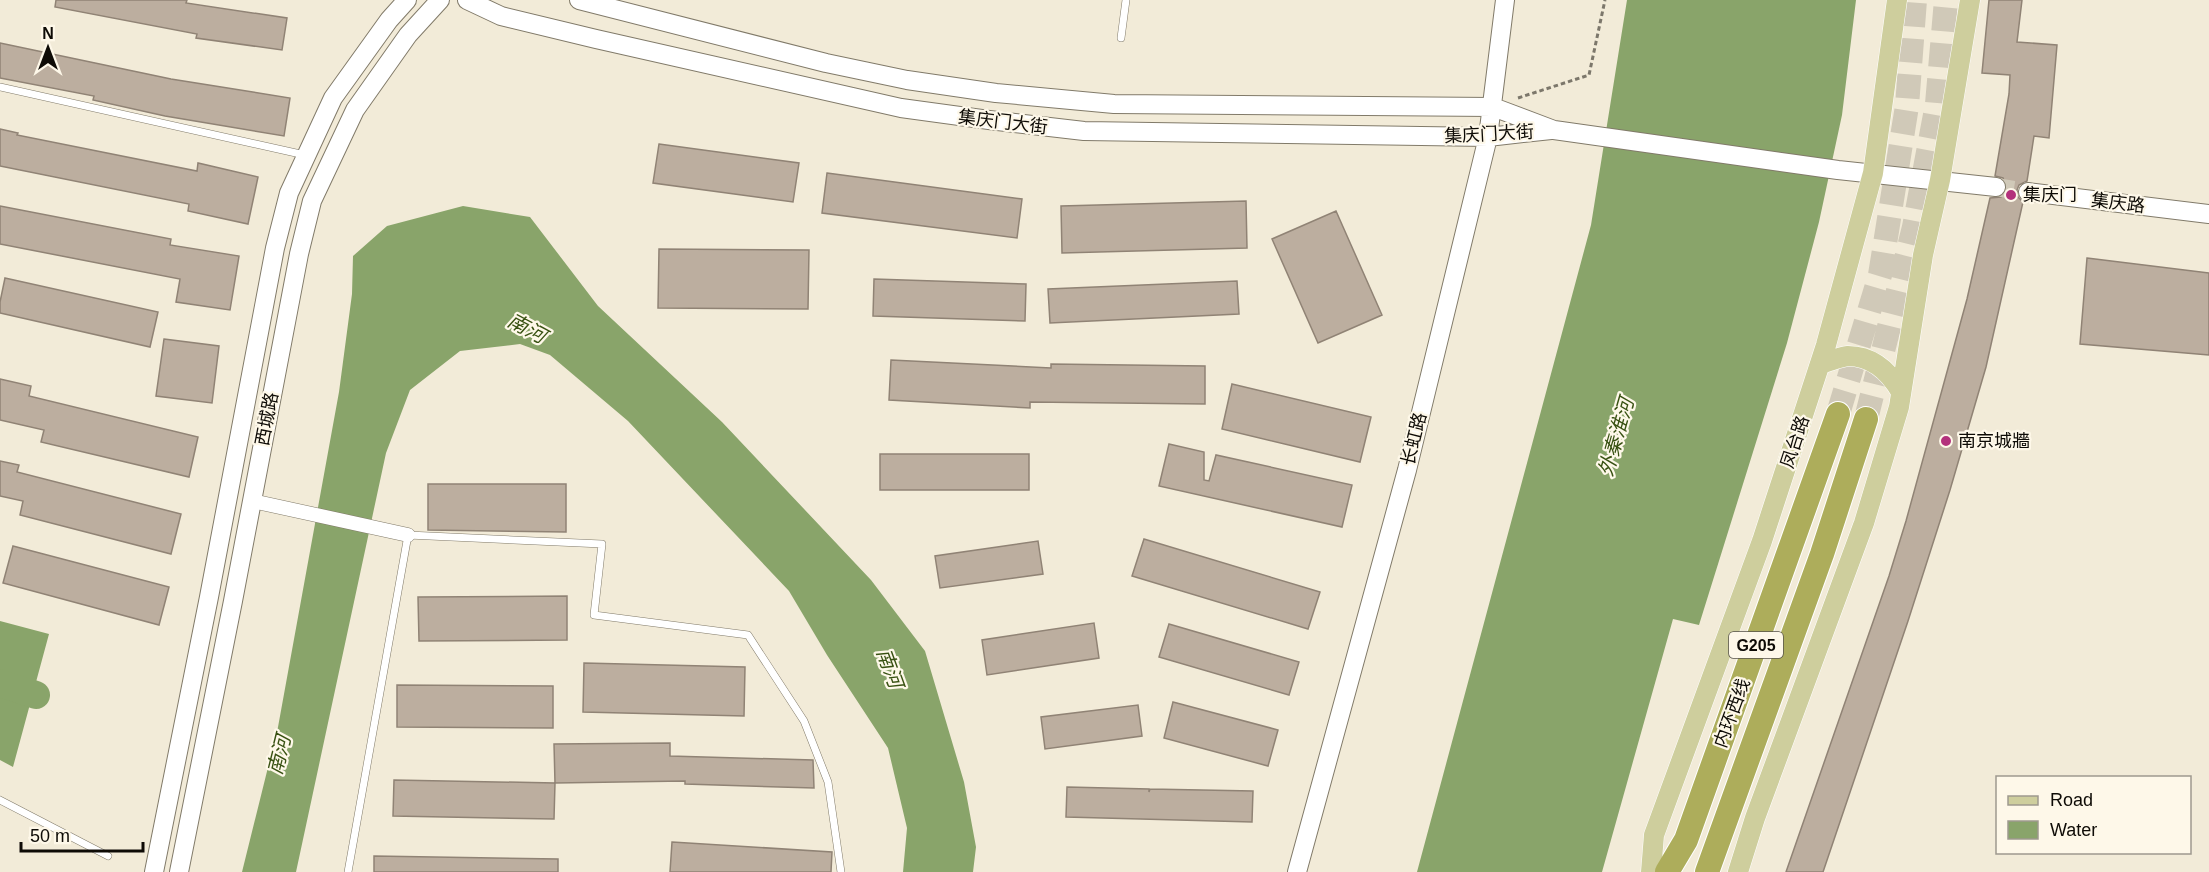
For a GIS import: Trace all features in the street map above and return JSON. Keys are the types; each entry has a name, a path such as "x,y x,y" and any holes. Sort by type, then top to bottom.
{"highway":[{"name":"内环西线","path":"1667,872 1686,840 1838,414"},
{"name":"内环西线","path":"1707,872 1822,554 1866,419"}],"main road":[{"name":"西城路","path":"154,872 275,248 289,193 333,98 382,29 407,0"},
{"name":"西城路","path":"179,872 299,254 312,201 355,110 408,35 440,0"},
{"name":"集庆门大街","path":"467,0 501,16 902,108 1084,131 1488,137 1561,131"},
{"name":"长虹路","path":"1297,872 1407,470 1488,137 1505,0"},
{"name":"凤台路","path":"1651,872 1654,835 1762,541 1820,364 1873,173 1897,0"},
{"path":"1738,872 1755,818 1864,523 1901,392 1923,255 1940,180 1970,0"},
{"name":"集庆门大街","path":"582,1 826,63 907,80 996,93 1114,104 1493,107 1561,131 1838,170 1940,180"},
{"path":"1940,180 1996,187"},
{"name":"集庆路","path":"2028,192 2209,214"},
{"path":"1820,364 1848,356 1872,362 1892,376 1901,392"}],"street":[{"path":"252,501 408,535"}],"lane":[{"path":"1121,38 1126,0"},
{"path":"0,87 306,155"},
{"path":"348,872 408,535 602,544 594,615 748,635 804,721 828,782 841,872"},
{"path":"0,800 108,856"}],"path":[{"path":"1493,107 1589,75 1605,0"}],"water":[{"name":"外秦淮河","path":"1627,0 1856,0 1842,115 1819,222 1787,343 1699,625 1673,619 1602,872 1417,872 1591,225"},
{"name":"南河","path":"463,206 530,217 598,306 722,422 871,580 925,651 964,782 976,847 973,872 903,872 907,828 888,748 827,655 789,591 628,421 550,355 520,344 460,351 410,390 386,453 296,872 242,872 278,727 339,392 352,294 353,256 387,226"},
{"path":"0,621 49,634 13,767 0,760"}],"building":[{"path":"56,0 187,0 186,3 287,18 282,50 196,38 197,34 55,7"},
{"name":"南京城牆","path":"1989,0 2022,0 2017,42 2057,45 2049,138 2034,136 2027,181 2019,185 2017,190 2018,197 2023,202 1986,367 1908,621 1823,872 1786,872 1906,521 1967,299 1990,198 2001,197 2007,189 2003,178 1995,176 2009,94 2010,75 1982,73"},
{"path":"0,43 171,79 290,98 284,136 165,116 93,100 94,96 0,78"},
{"path":"0,129 18,133 17,135 197,171 198,163 258,177 248,224 188,211 189,204 0,166"},
{"path":"659,144 799,163 793,202 653,183"},
{"path":"827,173 1022,199 1017,238 822,213"},
{"path":"1246,201 1247,248 1062,253 1061,206"},
{"path":"0,206 171,239 170,245 239,256 230,310 176,302 180,279 0,244"},
{"path":"1336,211 1382,315 1318,343 1272,239"},
{"path":"659,249 809,250 808,309 658,308"},
{"path":"2087,258 2209,273 2209,355 2080,344"},
{"path":"5,278 158,312 150,347 0,313"},
{"path":"874,279 1026,284 1025,321 873,316"},
{"path":"1237,281 1239,314 1050,323 1048,289"},
{"path":"164,339 219,346 212,403 156,396"},
{"path":"891,360 1051,368 1051,364 1205,366 1205,404 1030,402 1030,408 889,400"},
{"path":"0,379 31,386 29,396 198,437 189,477 41,442 44,430 0,420"},
{"path":"1232,384 1371,417 1360,462 1222,429"},
{"path":"1169,444 1204,452 1204,480 1209,481 1216,455 1352,485 1342,527 1159,486"},
{"path":"880,454 1029,454 1029,490 880,490"},
{"path":"0,461 19,465 17,472 181,514 171,554 20,515 23,501 0,496"},
{"path":"428,484 566,484 566,532 428,530"},
{"path":"1144,539 1320,592 1308,629 1132,576"},
{"path":"1038,541 1043,574 940,588 935,556"},
{"path":"13,546 169,587 159,625 3,583"},
{"path":"567,596 567,640 419,641 418,597"},
{"path":"1094,623 1099,658 987,675 982,640"},
{"path":"1169,624 1299,662 1289,695 1159,657"},
{"path":"584,663 745,667 744,716 583,712"},
{"path":"397,685 553,686 553,728 397,727"},
{"path":"1173,702 1278,730 1268,766 1164,738"},
{"path":"1138,705 1142,736 1045,749 1041,717"},
{"path":"670,743 670,756 813,760 814,788 685,784 685,781 555,783 554,744"},
{"path":"394,780 555,783 554,819 393,816"},
{"path":"1067,787 1149,789 1149,792 1150,789 1253,791 1252,822 1066,817"},
{"path":"672,842 832,852 831,872 670,872"},
{"path":"374,856 558,859 558,872 374,872"}],"waterway":[{"path":"0,683 36,695"}],"tunnel":[{"path":"1838,414 1880,275 1907,106 1915,0"},
{"path":"1866,419 1914,227 1937,104 1946,0"},
{"path":"1996,187 2028,192"}],"place":[{"name":"集庆门","path":"2011,195"},
{"name":"南京城牆","path":"1946,441"}]}
